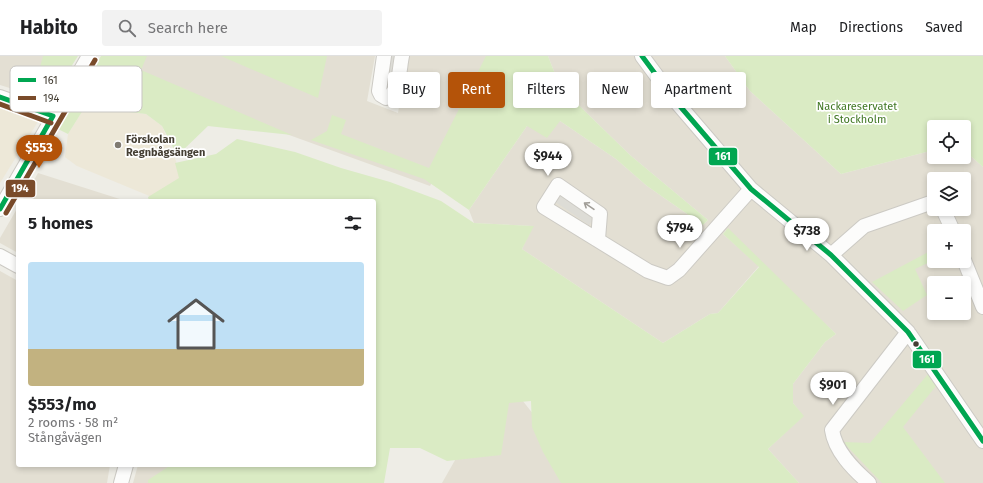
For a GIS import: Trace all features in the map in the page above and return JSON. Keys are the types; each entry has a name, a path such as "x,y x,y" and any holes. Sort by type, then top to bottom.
{"street":[{"path":"84,66 90,56"},
{"path":"384,56 379,91 381,95 386,98 391,96 395,90 402,56"},
{"path":"642,56 673,98 751,189 831,255 908,332 983,441"},
{"path":"0,97 10,101"},
{"path":"42,112 53,116"},
{"path":"0,209 56,112"},
{"path":"598,239 648,271 668,278 679,270 751,189"},
{"path":"831,255 864,226 927,204"},
{"path":"0,256 16,265"},
{"path":"967,268 983,307"},
{"path":"869,483 857,472 834,442 832,430 908,332"},
{"path":"122,483 126,467"}],"shaded area":[{"path":"0,56 47,56 60,66 10,66 10,88 0,85"},
{"path":"112,56 375,56 367,101 398,113 399,108 440,108 440,72 404,72 407,56 498,56 490,72 448,72 448,108 471,108 430,186 142,82 142,66 108,66"},
{"path":"387,56 397,56 394,72 388,72 388,88 382,84"},
{"path":"548,56 725,56 736,72 651,72 651,108 746,108 746,85 750,91 841,174 927,152 927,164 971,164 971,156 983,167 983,483 799,483 768,449 803,416 793,403 793,384 825,342 836,334 726,230 723,234 759,266 718,313 710,314 663,343 522,249 533,226 474,223 469,210 527,126 560,121 616,159 647,186 703,225 708,220 630,155 579,105 579,72 554,72"},
{"path":"0,106 10,110 10,112 17,112 39,120 0,183"},
{"name":"Förskolan Regnbågsängen","path":"82,112 129,112 146,114 162,126 176,161 181,185 160,199 157,199 77,166 65,157 68,134"},
{"path":"38,173 120,199 23,199"},
{"path":"557,189 596,216 589,225 551,199"},
{"path":"16,210 16,252 0,243 0,238"},
{"path":"0,271 16,280 16,467 110,467 107,483 0,483"},
{"path":"503,376 545,429 584,483 442,483"},
{"path":"137,467 266,467 272,483 133,483"}],"green space":[{"path":"43,56 78,56 72,66 40,66"},
{"path":"101,56 147,56 142,68 142,66 95,66"},
{"path":"221,56 327,56 318,98"},
{"path":"486,56 548,56 554,72 513,72 513,108 579,108 579,105 630,155 708,220 703,225 647,186 616,159 560,121 547,138 527,126 469,210 424,179 311,140 327,131 332,115 346,120 341,134 429,168 460,108 505,108 505,72 478,72"},
{"name":"Nackareservatet i Stockholm","path":"725,56 983,56 983,167 971,156 971,120 927,120 927,152 841,174 750,91 746,85 746,72 736,72"},
{"path":"142,70 292,135 208,126 179,154 176,153 162,126 146,114 129,112 142,112"},
{"path":"68,112 82,112 68,134 58,129"},
{"path":"237,139 295,152 341,168 390,182 441,201 474,223 534,226 522,249 663,343 710,314 718,313 759,267 723,234 728,228 836,334 825,342 793,384 793,403 804,416 768,449 799,483 561,483 543,452 532,427 531,401 509,403 501,455 447,461 420,448 390,448 384,483 148,483 148,480 168,467 376,467 376,199 148,199 148,197 179,178 175,163 216,154"},
{"path":"927,253 927,263 915,269 927,295 903,311 872,282"},
{"path":"928,374 936,386 903,427 945,483 882,483 843,442 870,443"}],"transit line":[{"name":"161","path":"642,56 673,98 751,189 831,255 908,332 983,441"},
{"name":"194","path":"92,66 95,60"},
{"name":"161","path":"0,97 10,101"},
{"name":"194","path":"0,104 10,108"},
{"name":"194","path":"21,112 51,123"},
{"name":"161","path":"42,112 53,116"},
{"name":"194","path":"6,213 65,112"},
{"name":"161","path":"0,209 53,116"}],"place":[{"name":"Förskolan Regnbågsängen","path":"118,145"}]}
